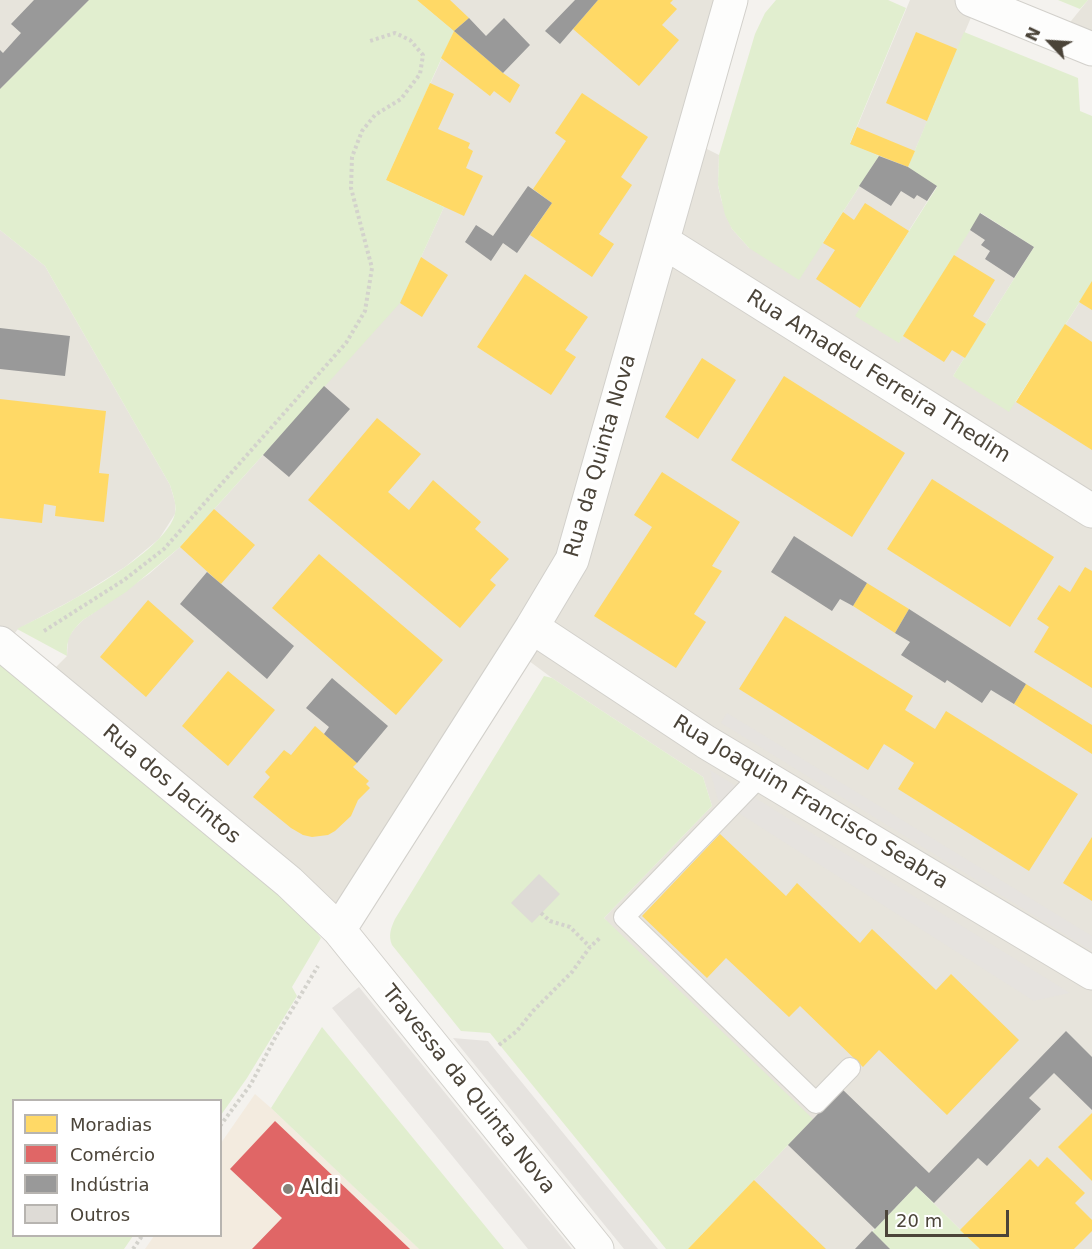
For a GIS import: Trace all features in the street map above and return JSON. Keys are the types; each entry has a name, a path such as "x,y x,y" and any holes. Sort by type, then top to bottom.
{"street":[{"name":"Rua da Quinta Nova","path":"339,930 532,627 572,560 731,0"},
{"path":"972,0 1092,48"},
{"name":"Rua Amadeu Ferreira Thedim","path":"664,242 1092,511"},
{"name":"Rua Joaquim Francisco Seabra","path":"532,627 706,742 1092,973"},
{"name":"Rua dos Jacintos","path":"5,647 289,882 339,930"},
{"name":"Travessa da Quinta Nova","path":"339,930 597,1249"}],"lane":[{"path":"761,775 624,916 816,1103 850,1068"}],"path":[{"path":"5,647 124,580 164,549 346,343 365,312 372,268 351,188 351,157 362,130 375,114 401,99 420,74 423,55 410,40 395,33 370,41"},
{"path":"541,913 550,921 570,927 590,947"},
{"path":"499,1045 517,1031 533,1011 573,972 590,947 624,916"},
{"path":"222,1123 251,1084 275,1038 339,930"}],"shaded area":[{"path":"0,0 89,0 0,89"},
{"path":"417,0 727,0 568,558 339,923 47,676 67,656 68,638 75,628 149,574 180,547 263,455 421,257 444,207 386,180 454,32"},
{"path":"910,0 956,0 975,8 908,167 937,186 860,308 899,342 980,213 1034,247 953,376 1016,402 1092,283 1092,1249 980,1249 916,1186 872,1231 890,1249 688,1249 788,1145 604,918 712,806 703,777 552,678 521,655 577,564 695,143 719,155 718,185 721,199 732,229 749,248 823,243 879,156 850,144"},
{"path":"1088,0 1092,0 1092,43 1063,31"},
{"path":"0,230 45,266 170,485 175,502 175,514 159,539 125,567 76,598 18,629 7,643 0,638"},
{"path":"727,713 1092,936 1092,951 721,723"},
{"path":"710,770 1070,993 1034,1001 718,800"},
{"path":"359,987 572,1249 528,1249 332,1008"},
{"path":"453,1038 488,1041 658,1249 624,1249"},
{"name":"Aldi","path":"255,1094 419,1249 145,1249 153,1237 222,1237 222,1142"}],"green space":[{"path":"89,0 417,0 454,31 386,180 444,207 400,303 180,547 126,592 79,624 68,640 67,656 17,629 80,596 128,565 165,533 174,517 175,509 170,485 45,266 0,230 0,89"},
{"path":"776,0 888,0 906,8 850,143 879,156 799,280 749,248 732,229 725,215 718,185 719,155 755,34 765,13"},
{"path":"1058,0 1088,0 1080,9"},
{"path":"964,32 1078,78 1080,111 1092,116 1092,283 1009,412 953,376 1034,247 981,213 899,343 855,316 937,187 908,167"},
{"path":"0,660 302,914 321,938 292,987 297,996 247,1078 222,1114 222,1099 12,1099 12,1237 132,1237 124,1249 0,1249"},
{"path":"544,676 552,678 703,777 712,806 604,918 813,1119 688,1249 666,1249 490,1033 461,1031 392,945 390,938 395,919"},
{"path":"322,1027 504,1249 419,1249 271,1108"},
{"path":"916,1186 980,1249 890,1249 872,1232"}],"building: Moradias":[{"path":"417,0 450,0 469,18 454,31"},
{"path":"598,0 673,0 670,3 677,9 662,25 679,40 639,86 573,29"},
{"path":"454,31 520,85 510,103 494,91 490,96 441,58"},
{"path":"916,32 957,49 927,121 886,103"},
{"path":"430,83 454,94 438,129 470,143 468,148 473,151 466,168 483,176 464,216 386,180"},
{"path":"582,93 648,137 621,177 632,185 599,234 614,244 592,277 530,235 552,203 533,189 566,141 555,133"},
{"path":"857,127 915,151 908,167 850,144"},
{"path":"865,203 909,231 860,308 816,279 835,250 823,243 843,212 854,220"},
{"path":"954,255 995,280 973,316 986,324 965,358 952,350 944,362 903,336"},
{"path":"421,257 448,275 422,317 400,303"},
{"path":"525,274 588,317 565,350 576,357 551,395 477,347"},
{"path":"1092,281 1092,310 1079,302"},
{"path":"1065,324 1092,342 1092,450 1016,402"},
{"path":"702,358 736,380 698,439 665,417"},
{"path":"784,376 905,453 852,537 731,460"},
{"path":"0,399 106,411 99,473 109,474 104,522 55,516 56,506 44,504 42,523 0,518"},
{"path":"377,418 421,454 388,492 409,510 433,480 481,522 475,529 509,559 490,580 496,585 460,628 308,500"},
{"path":"662,472 740,522 712,566 722,571 694,614 706,622 676,668 594,616 652,527 634,515"},
{"path":"932,479 1054,557 1010,627 887,549"},
{"path":"214,509 255,545 221,584 180,547"},
{"path":"319,554 443,660 396,715 272,608"},
{"path":"1085,567 1092,571 1092,688 1034,652 1049,627 1037,619 1059,585 1070,592"},
{"path":"867,583 909,609 895,633 853,606"},
{"path":"148,600 194,641 146,697 100,657"},
{"path":"785,616 913,696 905,710 935,729 946,711 1078,794 1029,871 898,789 914,763 900,754 884,744 868,770 739,689"},
{"path":"228,671 275,710 228,766 182,726"},
{"path":"1026,684 1092,725 1092,754 1014,704"},
{"path":"315,726 357,763 353,767 369,781 366,784 370,788 358,800 351,816 335,831 328,835 312,837 291,828 253,797 270,777 265,772 284,750 291,755"},
{"path":"720,834 786,896 797,883 860,943 872,929 936,990 951,974 1019,1040 947,1115 879,1050 863,1067 800,1006 789,1017 726,958 707,978 642,916"},
{"path":"1092,837 1092,901 1063,883"},
{"path":"1092,1113 1092,1181 1058,1147"},
{"path":"1047,1157 1085,1193 1075,1203 1092,1220 1092,1231 1074,1249 980,1249 960,1230 1030,1159 1038,1167"},
{"path":"754,1180 826,1249 688,1249"}],"building: Comércio":[{"path":"275,1121 410,1249 252,1249 282,1218 230,1169"}],"building: Indústria":[{"path":"34,0 89,0 0,89 0,50 3,53 21,33 11,24"},
{"path":"575,0 598,0 560,44 545,31"},
{"path":"469,18 486,36 504,18 530,45 503,73 454,31"},
{"path":"879,156 908,167 937,186 927,201 917,195 914,199 901,191 891,206 859,186"},
{"path":"528,186 552,203 517,253 503,243 491,261 465,242 476,225 493,236"},
{"path":"980,213 1034,247 1014,278 985,259 990,251 981,245 985,240 970,230"},
{"path":"0,328 70,336 65,376 0,369"},
{"path":"324,386 350,409 289,477 263,455"},
{"path":"794,536 867,583 853,606 840,599 832,611 771,572"},
{"path":"207,572 294,646 267,679 180,604"},
{"path":"909,609 1026,684 1014,704 991,690 982,703 947,680 945,683 901,655 910,642 895,633"},
{"path":"332,678 388,726 357,763 324,734 329,727 306,708"},
{"path":"1066,1031 1092,1057 1092,1110 1054,1073 1029,1098 1041,1109 987,1166 978,1158 934,1203 916,1186 875,1229 788,1145 842,1089 929,1173"},
{"path":"872,1231 890,1249 855,1249"}],"building: Outros":[{"path":"539,874 560,894 532,923 511,903"}],"place":[{"name":"Aldi","path":"288,1189"}]}
